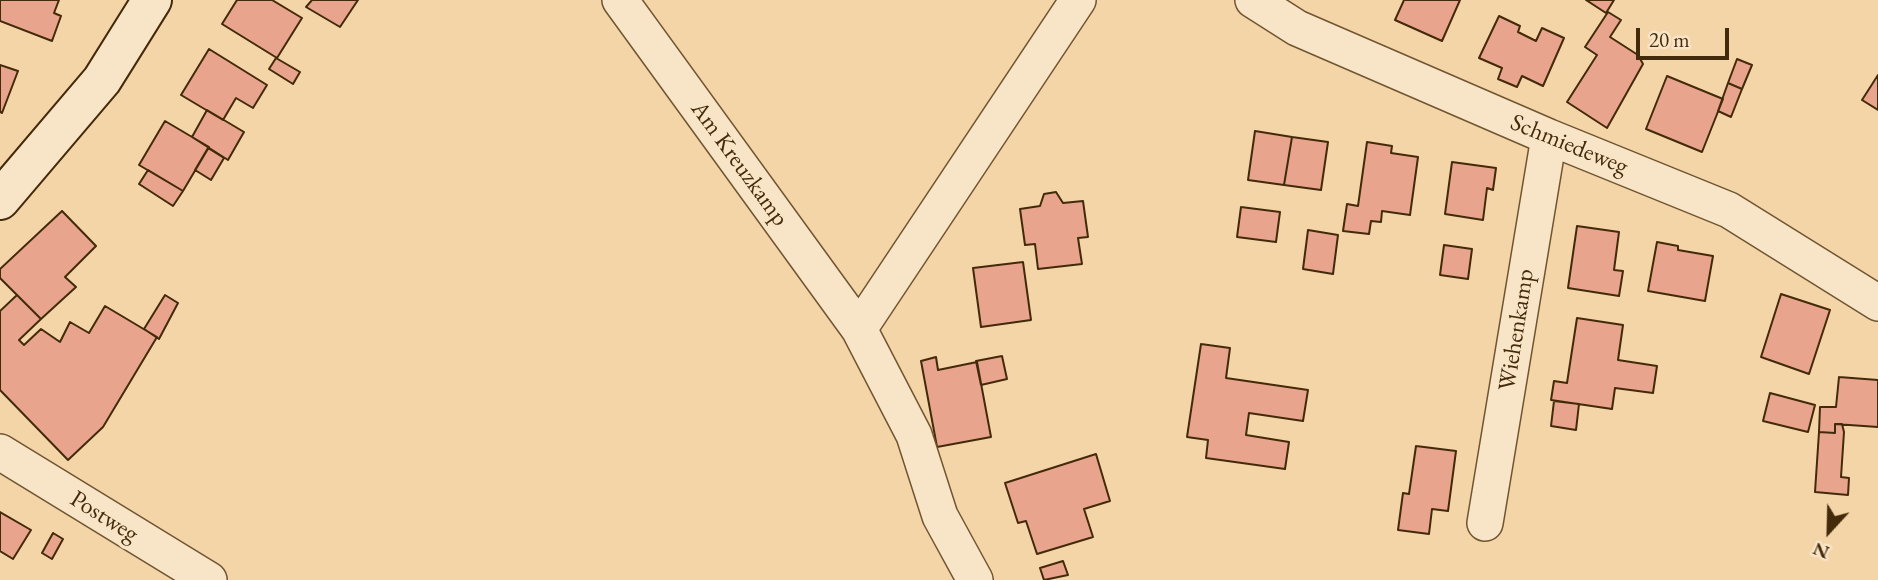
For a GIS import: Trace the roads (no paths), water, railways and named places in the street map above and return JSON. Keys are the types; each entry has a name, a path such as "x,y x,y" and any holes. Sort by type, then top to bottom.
{"street":[{"path":"0,200 102,80 152,0"},
{"name":"Am Kreuzkamp","path":"620,0 859,329 914,435 940,516 975,580"},
{"path":"859,329 1079,0"},
{"name":"Schmiedeweg","path":"1253,0 1297,28 1549,137 1730,210 1878,303"},
{"name":"Wiehenkamp","path":"1485,523 1549,137"},
{"name":"Postweg","path":"0,452 209,580"}]}
